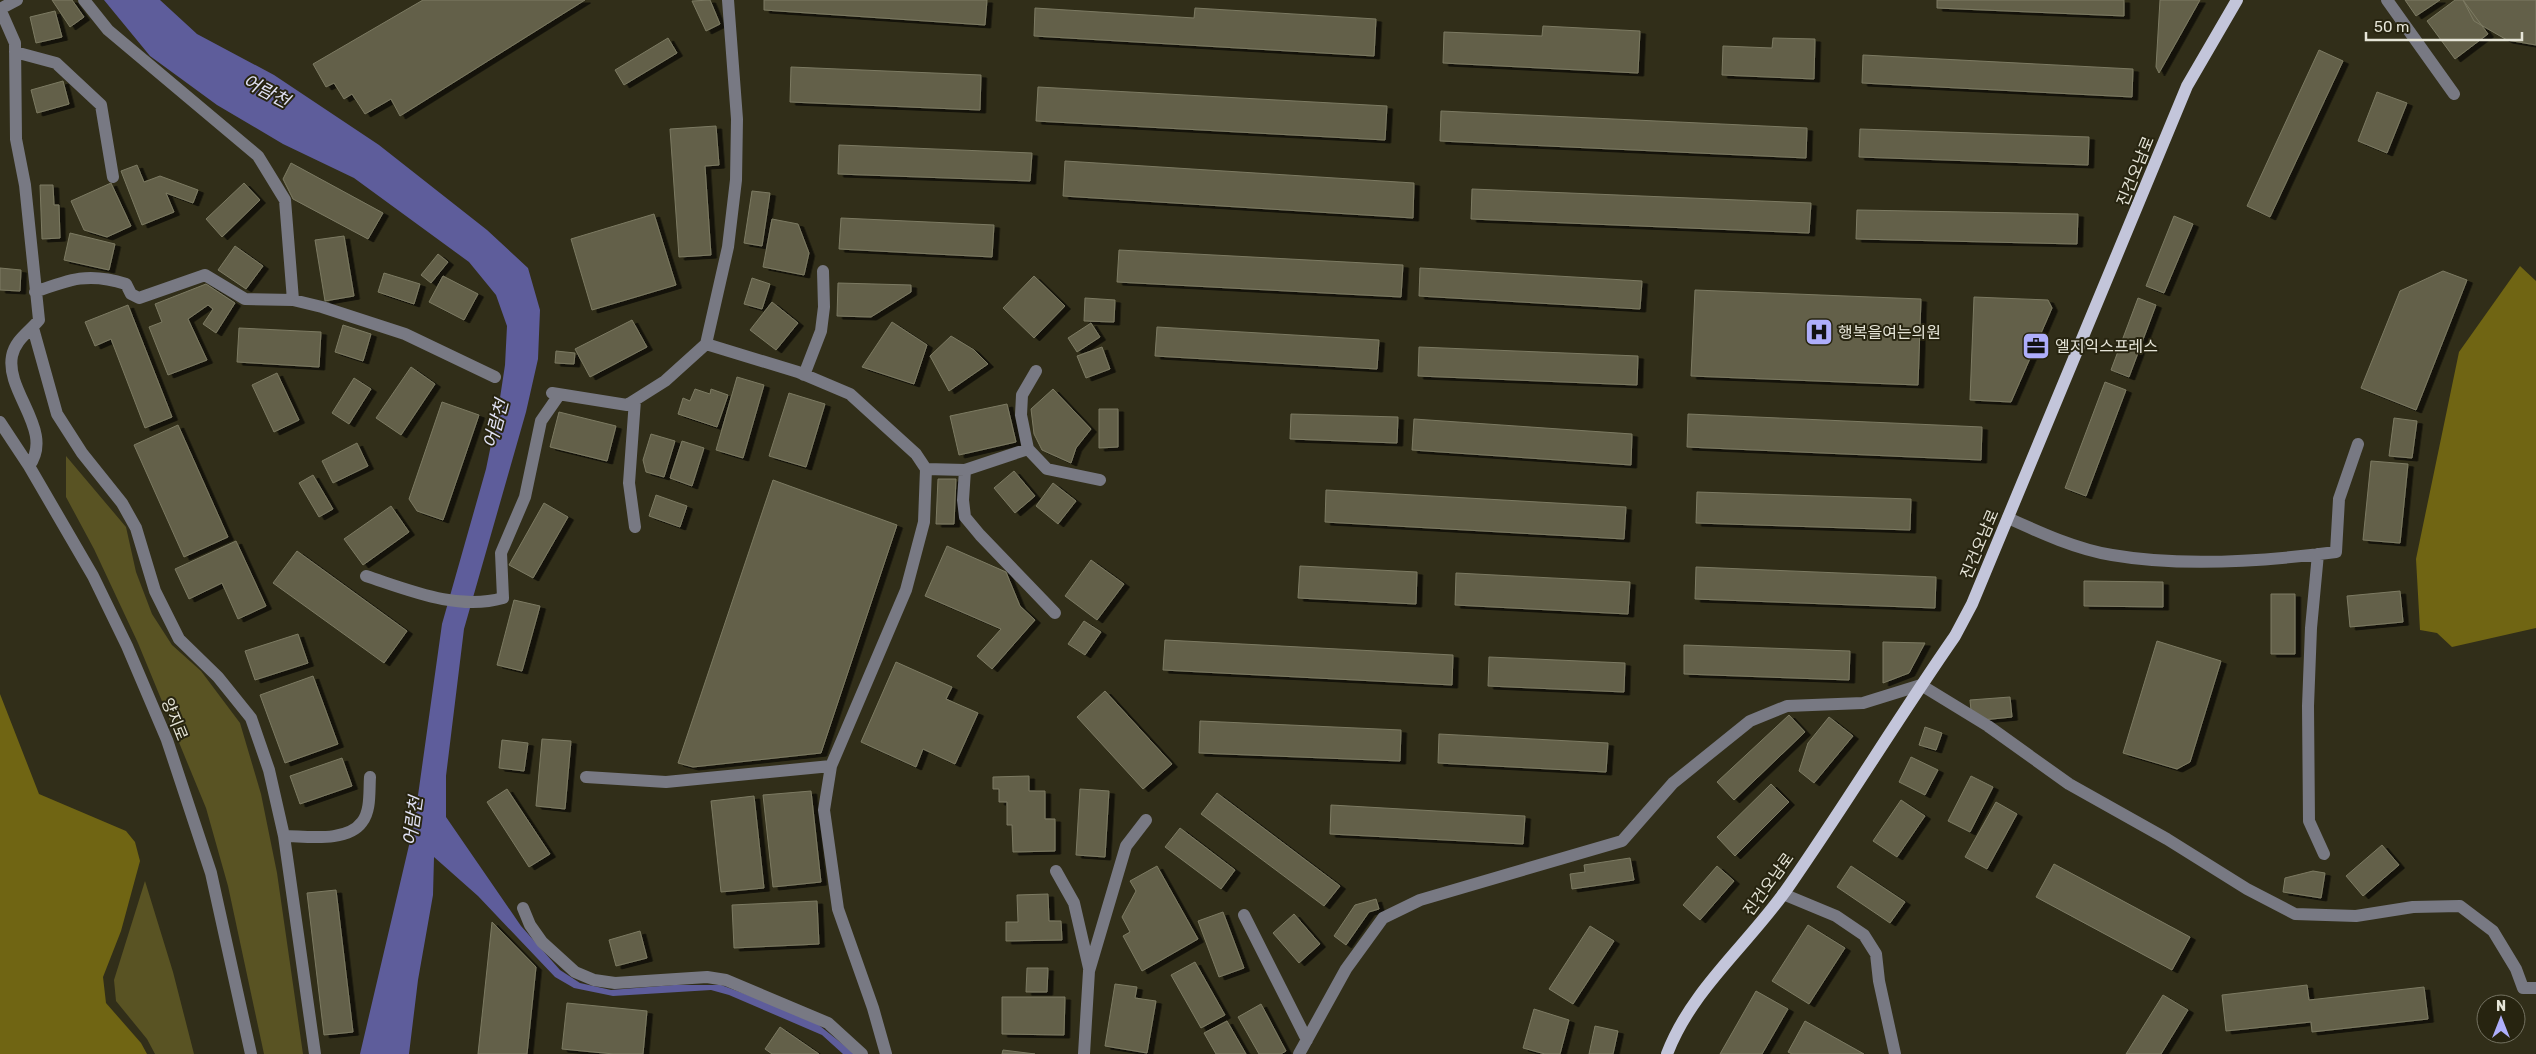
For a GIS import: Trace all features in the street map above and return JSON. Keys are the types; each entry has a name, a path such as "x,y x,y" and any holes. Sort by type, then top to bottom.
{"main road":[{"name":"진건오남로","path":"1667,1054 1681,1023 1700,994 1784,894 1955,636 1972,604 2187,86 2237,0"}],"street":[{"path":"17,0 0,9 15,44 16,139 25,185 39,320 33,328 18,340 12,356 12,376 27,407 36,435 33,460 29,466"},
{"path":"84,0 108,30 258,156 285,200 294,300"},
{"path":"366,576 437,598 488,602 504,598 501,554 525,497 541,421 556,394 626,405 665,382 706,344 728,247 736,180 737,119 728,0"},
{"path":"2387,0 2454,94"},
{"path":"15,52 56,63 101,105 112,177"},
{"path":"804,374 821,331 824,307 823,271"},
{"path":"35,292 79,277 99,277 126,284 131,294 139,298 205,275 244,299 294,300 322,307 405,334 495,377"},
{"path":"33,328 57,414 82,453 122,503 132,520 155,591 179,640 218,677 251,718 269,770 284,836 315,1054"},
{"path":"706,344 804,374 850,394 916,454 926,469 924,522 906,590 831,766 824,810 838,909 873,1008 886,1054"},
{"path":"1036,371 1022,395 1021,415 1028,449 1046,469 1100,480"},
{"path":"635,400 629,483 635,527"},
{"name":"양지로","path":"0,422 29,466 94,576 127,646 167,740 211,873 251,1054"},
{"path":"2008,518 2052,538 2111,555 2196,562 2336,552 2339,499 2358,444"},
{"path":"926,469 965,470 1028,449"},
{"path":"965,470 963,500 966,517 980,535 1055,613"},
{"path":"2318,554 2311,628 2308,706 2309,821 2324,854"},
{"path":"1299,1054 1346,969 1383,918 1420,900 1622,841 1673,783 1750,721 1787,706 1863,703 1921,685 1988,726 2069,784 2167,839 2247,889 2295,914 2356,916 2413,908 2460,906 2492,931 2516,969 2523,988 2536,988"},
{"path":"586,777 666,782 831,766"},
{"path":"284,836 346,834 362,823 368,807 370,777"},
{"path":"1084,1054 1089,971 1126,846 1146,820"},
{"path":"1056,871 1074,903 1089,971"},
{"path":"1784,894 1836,916 1864,935 1876,954 1879,981 1896,1054"},
{"path":"523,908 530,924 542,942 574,972 594,980 615,983 707,978 726,980 828,1023 862,1054"},
{"path":"1244,915 1306,1040"}],"shaded area":[{"path":"2520,266 2536,281 2536,628 2452,647 2437,633 2420,630 2416,559 2459,352"},
{"path":"66,456 126,527 136,572 152,614 172,645 201,671 240,723 261,794 277,873 303,1054 264,1054 228,886 206,808 138,643 94,549 66,497"},
{"path":"0,694 39,794 126,831 135,842 140,861 121,931 103,977 106,1003 141,1043 147,1054 0,1054"},
{"path":"145,881 173,972 194,1054 155,1054 147,1039 116,1001 114,980"}],"water":[{"name":"어람천","path":"104,0 160,0 197,34 274,75 379,145 487,230 528,268 540,310 538,359 526,412 464,629 446,776 446,817 521,926 560,970 580,983 611,990 674,985 721,985 810,1018 855,1054 843,1054 822,1035 729,995 711,990 613,996 574,988 555,977 478,896 434,857 433,895 418,980 409,1054 360,1054 414,824 442,624 486,469 498,411 505,365 507,326 496,295 469,262 354,178 283,144 217,105 150,56"}],"building":[{"path":"52,0 72,0 84,17 70,27"},
{"path":"423,0 585,0 400,116 391,99 365,114 352,94 344,99 334,83 326,87 313,64"},
{"path":"710,0 720,24 706,31 692,1"},
{"path":"764,0 987,0 985,25 764,10"},
{"path":"1937,0 2124,0 2124,16 1937,8"},
{"path":"2160,0 2200,0 2159,73 2156,67"},
{"path":"2405,0 2440,0 2416,16"},
{"path":"2455,0 2463,0 2488,34 2455,59 2427,21"},
{"path":"2463,0 2536,0 2536,45 2507,40 2474,21"},
{"path":"1035,8 1194,18 1195,8 1376,19 1374,56 1034,36"},
{"path":"55,11 62,37 36,43 30,17"},
{"path":"1543,26 1640,31 1638,73 1443,63 1444,32 1542,36"},
{"path":"668,38 677,53 624,85 615,70"},
{"path":"1773,38 1815,39 1814,79 1722,75 1723,46 1772,48"},
{"path":"2319,50 2343,61 2270,217 2247,206"},
{"path":"1863,55 2133,69 2132,97 1862,83"},
{"path":"791,67 981,75 980,110 790,102"},
{"path":"63,81 69,104 37,113 31,90"},
{"path":"1038,87 1387,106 1385,140 1036,121"},
{"path":"2377,92 2407,103 2387,153 2358,141"},
{"path":"1441,111 1807,128 1806,158 1440,141"},
{"path":"716,126 719,165 705,166 711,255 679,257 670,129"},
{"path":"1860,129 2089,137 2088,165 1859,157"},
{"path":"839,145 1032,153 1030,181 838,174"},
{"path":"1065,161 1414,183 1413,218 1063,196"},
{"path":"291,163 383,213 368,239 293,199 283,179"},
{"path":"137,165 144,182 160,176 198,190 193,203 166,193 174,212 142,225 121,171"},
{"path":"111,183 131,226 107,237 84,230 71,201"},
{"path":"244,183 260,200 222,237 206,219"},
{"path":"40,185 53,185 54,205 59,205 60,238 42,239"},
{"path":"1472,189 1811,203 1809,233 1471,219"},
{"path":"752,191 770,193 762,246 744,243"},
{"path":"1857,210 2078,214 2077,244 1856,239"},
{"path":"654,214 676,285 592,310 571,239"},
{"path":"2174,216 2193,224 2164,293 2146,286"},
{"path":"841,218 994,225 992,257 839,249"},
{"path":"772,219 798,224 809,253 804,275 763,267"},
{"path":"70,233 115,244 109,270 64,260"},
{"path":"344,236 354,296 325,301 315,240"},
{"path":"235,246 263,266 246,289 218,270"},
{"path":"1119,250 1403,265 1401,297 1117,282"},
{"path":"438,254 448,262 431,283 421,275"},
{"path":"0,268 21,270 20,291 0,290"},
{"path":"1420,268 1642,281 1640,309 1419,296"},
{"path":"2443,271 2467,280 2416,410 2361,388 2400,291"},
{"path":"384,273 420,284 414,304 378,292"},
{"path":"443,276 478,294 464,320 429,302"},
{"path":"1034,276 1065,306 1034,338 1003,308"},
{"path":"752,278 770,284 762,309 744,304"},
{"path":"838,283 911,285 911,292 871,317 837,316"},
{"path":"206,284 235,303 216,333 203,324 213,309 208,305 188,319 207,360 168,375 149,327 162,322 155,304"},
{"path":"1695,290 1921,299 1918,385 1691,376"},
{"path":"1974,297 2048,300 2052,308 2011,402 1970,400"},
{"path":"1085,298 1115,300 1114,322 1084,321"},
{"path":"2138,298 2156,305 2129,377 2111,370"},
{"path":"772,302 798,323 776,350 750,330"},
{"path":"128,305 172,417 145,428 111,339 95,346 85,322"},
{"path":"632,320 647,347 590,377 575,349"},
{"path":"892,322 927,345 914,384 862,367"},
{"path":"1091,323 1100,337 1077,352 1068,338"},
{"path":"343,325 371,334 363,361 335,352"},
{"path":"1157,327 1379,340 1377,369 1155,356"},
{"path":"239,328 321,332 319,367 237,362"},
{"path":"951,336 974,350 988,364 949,391 930,356"},
{"path":"1102,347 1110,369 1086,378 1077,356"},
{"path":"1419,347 1638,356 1637,385 1418,376"},
{"path":"556,351 575,353 574,364 555,363"},
{"path":"411,367 435,384 401,435 376,418"},
{"path":"277,373 299,420 274,432 252,385"},
{"path":"737,377 764,385 743,458 716,450"},
{"path":"354,378 371,389 349,424 332,413"},
{"path":"2105,382 2126,390 2086,496 2065,488"},
{"path":"695,389 710,394 711,389 728,395 717,427 678,414 683,398 690,401"},
{"path":"1053,389 1091,429 1076,448 1071,463 1042,450 1034,434 1031,409"},
{"path":"789,393 825,404 806,467 769,456"},
{"path":"442,402 479,415 443,520 417,511 409,499"},
{"path":"1007,404 1016,442 959,455 950,416"},
{"path":"1099,409 1118,409 1118,447 1099,448"},
{"path":"559,412 616,426 607,461 550,447"},
{"path":"1291,414 1398,417 1397,443 1290,439"},
{"path":"1688,414 1982,427 1981,460 1687,447"},
{"path":"2394,418 2417,421 2412,458 2389,456"},
{"path":"1414,419 1632,434 1631,465 1412,450"},
{"path":"178,425 228,537 184,557 134,445"},
{"path":"651,434 675,441 664,477 646,472 643,460"},
{"path":"682,441 704,448 692,486 670,478"},
{"path":"357,443 368,466 333,483 322,461"},
{"path":"2371,461 2408,464 2400,543 2363,540"},
{"path":"1014,471 1035,496 1015,513 994,488"},
{"path":"313,475 333,509 319,517 299,483"},
{"path":"938,479 956,479 954,524 936,524"},
{"path":"773,480 897,525 821,753 693,767 678,763"},
{"path":"1053,483 1076,501 1058,524 1036,506"},
{"path":"1326,490 1626,507 1624,539 1325,522"},
{"path":"1697,492 1911,499 1910,530 1696,523"},
{"path":"656,495 687,506 680,527 649,516"},
{"path":"544,503 568,517 533,578 509,565"},
{"path":"391,506 409,532 363,565 344,539"},
{"path":"236,541 266,606 238,619 222,583 189,599 175,569"},
{"path":"947,546 1006,572 1020,606 1035,620 992,669 977,656 1001,629 925,596"},
{"path":"297,551 407,631 384,663 273,583"},
{"path":"1091,560 1124,584 1097,620 1065,596"},
{"path":"1300,566 1417,572 1416,604 1298,598"},
{"path":"1696,567 1936,577 1935,608 1695,599"},
{"path":"1456,573 1630,582 1628,614 1455,605"},
{"path":"2084,581 2163,582 2163,607 2084,606"},
{"path":"2400,591 2403,622 2350,627 2347,596"},
{"path":"2271,594 2295,594 2295,654 2271,654"},
{"path":"514,600 540,606 522,671 497,665"},
{"path":"1084,621 1101,632 1085,655 1068,644"},
{"path":"298,634 308,663 255,680 245,651"},
{"path":"1165,640 1453,655 1452,685 1163,670"},
{"path":"2157,641 2221,661 2190,762 2177,769 2123,753"},
{"path":"1883,642 1925,643 1909,673 1883,683"},
{"path":"1684,645 1850,651 1849,680 1684,674"},
{"path":"1489,657 1625,663 1624,692 1488,686"},
{"path":"896,662 952,687 946,699 978,713 955,764 923,749 916,767 861,742"},
{"path":"313,676 338,744 285,763 260,695"},
{"path":"1105,691 1172,764 1143,789 1077,717"},
{"path":"2010,697 2012,717 1972,721 1970,700"},
{"path":"1789,715 1805,732 1734,800 1717,782"},
{"path":"1829,717 1853,736 1814,783 1799,771 1808,743"},
{"path":"1200,721 1401,730 1400,761 1199,753"},
{"path":"1925,727 1942,733 1936,750 1919,745"},
{"path":"1439,734 1608,743 1606,772 1438,763"},
{"path":"542,739 571,741 565,809 536,806"},
{"path":"502,740 528,743 524,771 499,768"},
{"path":"1911,757 1938,770 1925,795 1899,782"},
{"path":"342,758 352,786 300,804 290,776"},
{"path":"1029,776 1029,791 1045,791 1045,819 1055,819 1055,851 1013,852 1012,825 1007,825 1007,802 999,802 999,789 993,789 993,777"},
{"path":"1971,776 1993,787 1970,832 1948,821"},
{"path":"1771,784 1789,802 1735,856 1717,837"},
{"path":"507,789 550,854 529,867 487,802"},
{"path":"1080,789 1109,791 1105,857 1076,855"},
{"path":"811,791 821,882 773,887 763,795"},
{"path":"1217,793 1340,886 1324,906 1201,814"},
{"path":"754,796 764,888 721,892 711,801"},
{"path":"1901,800 1925,816 1897,857 1873,841"},
{"path":"1996,802 2017,814 1987,869 1965,857"},
{"path":"1331,805 1525,816 1523,844 1330,834"},
{"path":"1180,828 1235,870 1221,889 1165,847"},
{"path":"2382,845 2399,865 2363,896 2346,876"},
{"path":"1630,858 1634,880 1572,889 1570,874 1585,872 1584,865"},
{"path":"2054,864 2190,937 2172,970 2036,897"},
{"path":"1157,866 1198,939 1142,971 1123,936 1130,932 1122,917 1136,891 1130,881"},
{"path":"1717,866 1734,881 1700,920 1683,905"},
{"path":"1851,866 1905,902 1890,923 1837,887"},
{"path":"2313,871 2325,873 2321,898 2283,892 2285,878"},
{"path":"336,890 353,1032 324,1035 307,893"},
{"path":"1048,894 1049,921 1061,921 1062,940 1006,941 1006,922 1018,922 1017,895"},
{"path":"1376,899 1379,909 1369,912 1346,945 1334,936 1355,905"},
{"path":"817,901 819,944 734,948 732,905"},
{"path":"1223,912 1244,968 1219,977 1198,921"},
{"path":"1294,914 1320,944 1299,963 1273,933"},
{"path":"492,922 536,967 527,1054 478,1054"},
{"path":"1808,925 1845,948 1809,1004 1772,981"},
{"path":"1590,926 1614,941 1573,1004 1549,989"},
{"path":"640,931 647,958 616,966 609,940"},
{"path":"1195,962 1225,1015 1201,1028 1171,975"},
{"path":"1027,968 1048,968 1047,992 1026,992"},
{"path":"1115,984 1137,987 1135,998 1156,1001 1147,1053 1105,1046"},
{"path":"2307,985 2309,1000 2424,987 2428,1019 2312,1032 2311,1022 2226,1031 2222,995"},
{"path":"1756,991 1788,1009 1762,1054 1720,1054"},
{"path":"2163,995 2188,1010 2161,1054 2126,1054"},
{"path":"1002,997 1065,997 1064,1035 1002,1034"},
{"path":"567,1003 647,1011 643,1054 614,1054 562,1049"},
{"path":"1261,1004 1286,1051 1281,1054 1259,1054 1238,1017"},
{"path":"1534,1009 1569,1020 1560,1054 1545,1054 1523,1048"},
{"path":"1227,1021 1246,1054 1216,1054 1204,1033"},
{"path":"1805,1021 1864,1054 1792,1054 1788,1052"},
{"path":"1595,1026 1618,1031 1613,1054 1589,1054"},
{"path":"780,1027 819,1054 772,1054 765,1049"},
{"path":"1003,1050 1035,1054 1002,1054"}],"place":[{"name":"행복을여는의원","path":"1819,332"},
{"name":"엘지익스프레스","path":"2036,346"}]}
